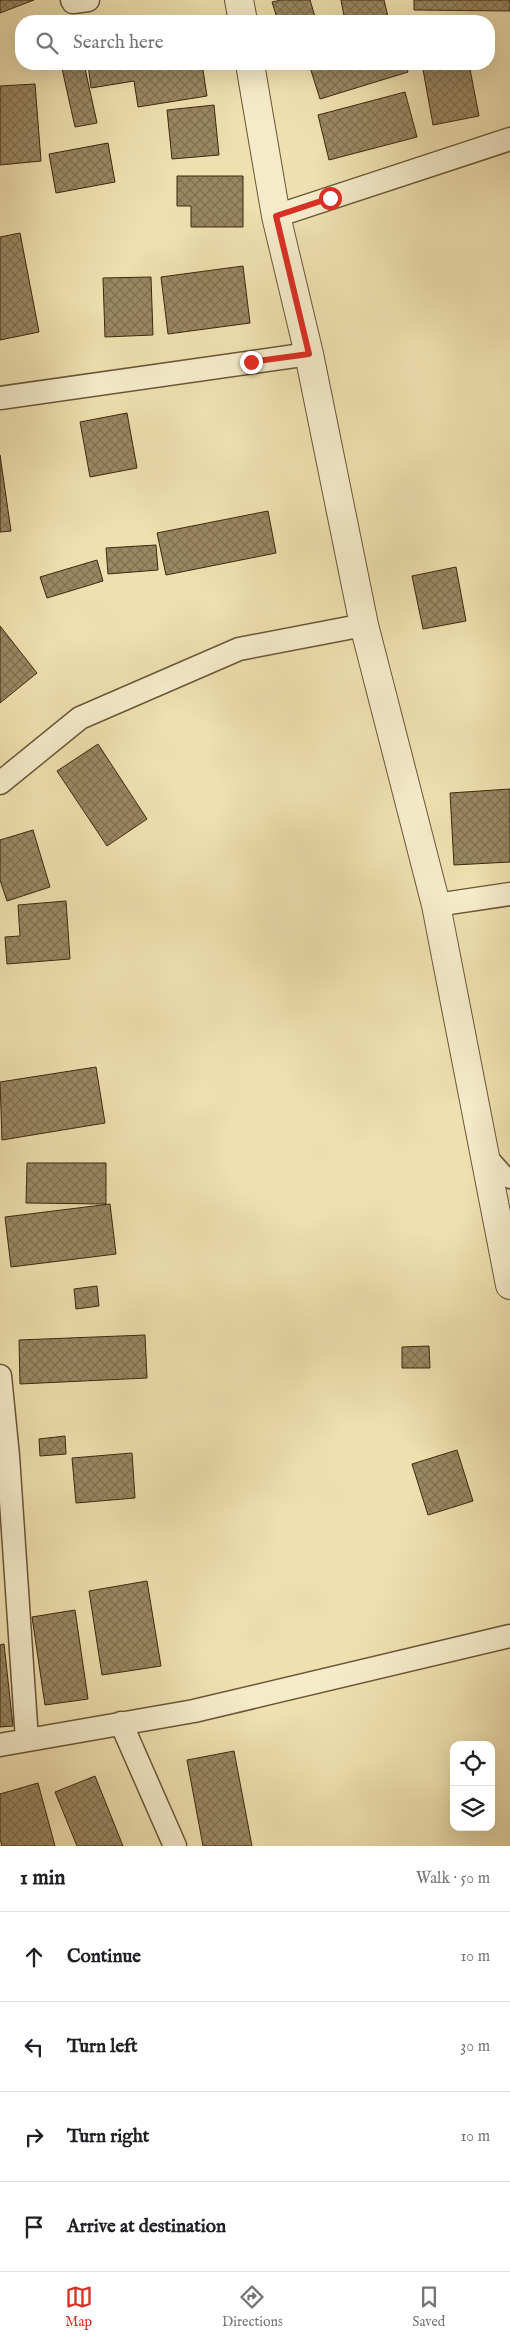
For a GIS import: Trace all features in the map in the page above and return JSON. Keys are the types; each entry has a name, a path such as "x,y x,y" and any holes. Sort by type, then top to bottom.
{"street":[{"path":"72,0 72,2 88,0"},
{"path":"239,0 242,15"},
{"path":"251,70 276,216 309,354 364,625 436,905 510,1285"},
{"path":"276,216 510,139"},
{"path":"0,398 309,354"},
{"path":"0,783 80,718 239,648 364,625"},
{"path":"436,905 510,894"},
{"path":"484,1152 510,1180"},
{"path":"0,1376 9,1466 26,1740"},
{"path":"0,1744 194,1711 510,1636"},
{"path":"121,1723 175,1846"}],"building":[{"path":"0,0 34,0 0,13"},
{"path":"281,0 310,0 314,15 276,15 272,2"},
{"path":"341,0 384,0 388,15 344,15"},
{"path":"414,0 510,0 510,11 414,10"},
{"path":"62,70 85,70 97,123 75,127"},
{"path":"89,70 203,70 207,96 138,107 134,81 91,88"},
{"path":"311,70 408,70 408,72 320,99"},
{"path":"423,70 470,70 479,116 433,125"},
{"path":"35,84 41,161 0,165 0,86"},
{"path":"405,92 417,137 329,160 318,115"},
{"path":"214,105 219,155 172,159 167,110"},
{"path":"108,143 115,182 56,193 49,154"},
{"path":"177,176 243,176 243,227 191,227 191,206 177,206"},
{"path":"20,233 39,332 0,340 0,237"},
{"path":"243,266 250,323 168,334 161,277"},
{"path":"151,277 153,335 105,337 103,278"},
{"path":"127,413 137,468 90,477 80,422"},
{"path":"0,455 11,531 0,532"},
{"path":"268,511 276,553 166,575 157,533"},
{"path":"156,545 158,570 108,574 106,548"},
{"path":"97,560 103,581 47,598 40,577"},
{"path":"456,567 466,621 423,629 412,576"},
{"path":"0,626 37,673 0,703"},
{"path":"98,744 147,819 107,846 57,771"},
{"path":"510,789 510,862 454,865 450,793"},
{"path":"33,830 50,887 7,901 0,880 0,840"},
{"path":"66,901 70,959 7,964 5,937 20,936 18,905"},
{"path":"96,1067 105,1123 2,1140 0,1082"},
{"path":"27,1163 106,1163 106,1204 26,1203"},
{"path":"110,1204 116,1254 11,1267 5,1217"},
{"path":"97,1286 99,1306 76,1309 74,1289"},
{"path":"145,1335 147,1378 20,1384 19,1340"},
{"path":"429,1346 430,1368 402,1368 402,1347"},
{"path":"65,1436 66,1454 40,1456 39,1439"},
{"path":"457,1450 473,1501 428,1515 412,1464"},
{"path":"132,1453 135,1498 76,1503 72,1458"},
{"path":"147,1581 161,1666 102,1675 89,1591"},
{"path":"75,1610 88,1699 45,1705 32,1617"},
{"path":"4,1644 13,1726 0,1727 0,1645"},
{"path":"234,1751 252,1846 203,1846 187,1760"},
{"path":"95,1776 123,1846 77,1846 55,1792"},
{"path":"38,1783 55,1846 2,1846 0,1839 0,1794"}],"route":[{"path":"251,362 309,354 276,216 330,198"}]}
